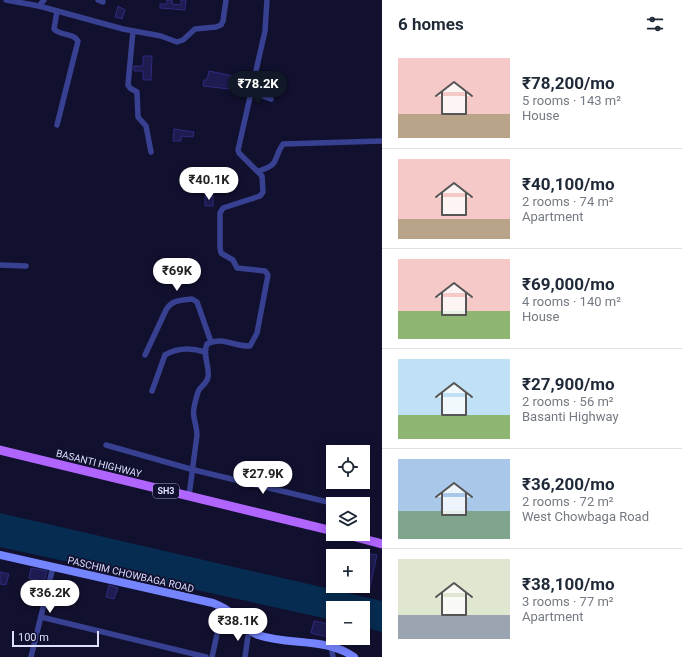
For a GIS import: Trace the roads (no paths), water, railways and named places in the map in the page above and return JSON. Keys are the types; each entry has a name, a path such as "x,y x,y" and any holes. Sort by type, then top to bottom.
{"main road":[{"name":"BASANTI HIGHWAY","path":"0,450 190,493 326,529"},
{"path":"370,541 382,544"}],"street":[{"path":"6,0 40,6 133,31 161,36 177,42 183,40 195,29 216,27 221,25 226,0"},
{"path":"40,6 44,0"},
{"path":"190,493 196,453 197,430 193,412 198,392 209,377 205,352 207,344 213,341 227,341 250,346 254,342 268,275 266,271 262,270 237,268 233,260 221,253 220,235 221,210 225,206 262,194 262,176 259,171 239,154 238,150 265,31 267,0"},
{"path":"57,11 54,26 55,31 76,38 78,41 57,125"},
{"path":"133,31 128,85 137,92 138,117 146,126 151,152"},
{"path":"251,92 271,99"},
{"path":"259,171 275,163 283,144 382,141"},
{"path":"0,264 26,266"},
{"path":"145,355 166,310 172,302 192,299 197,302 213,341"},
{"path":"152,391 165,355 170,352 187,349 205,352"},
{"path":"106,446 326,501"},
{"name":"PASCHIM CHOWBAGA ROAD","path":"0,555 213,603 223,607 236,616 249,630"},
{"path":"31,657 53,567"},
{"path":"212,657 223,607"},
{"path":"41,617 206,657"},
{"path":"245,657 249,630 256,635 267,638 332,646 342,649 354,657"},
{"path":"332,646 333,657"}],"water":[{"path":"0,513 326,588 326,593 347,593 382,601 382,632 370,629 370,601 326,601 326,618 0,547"}]}
